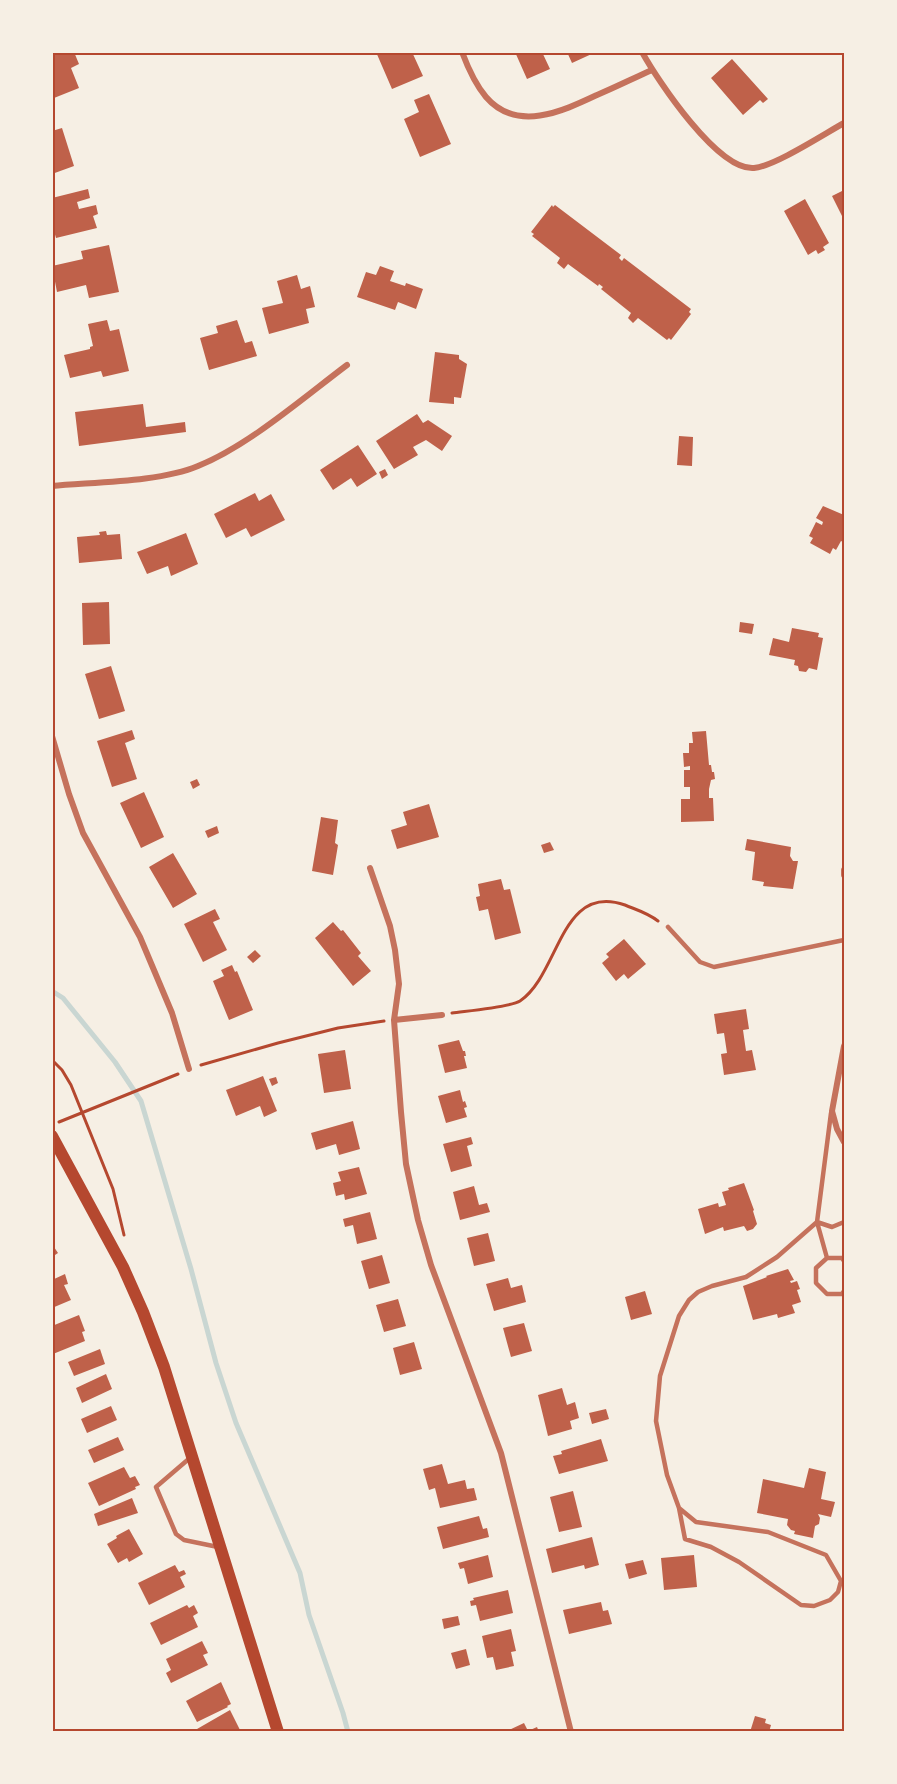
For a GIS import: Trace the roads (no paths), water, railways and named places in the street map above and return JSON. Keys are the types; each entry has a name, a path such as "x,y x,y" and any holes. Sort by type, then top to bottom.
{"main road":[{"path":"53,1130 123,1267 164,1366 278,1731"}],"street":[{"path":"462,52 475,81 487,98 500,109 528,117 562,112 652,70"},
{"path":"642,52 679,109 712,145 728,159 740,165 754,168 770,163 844,123"},
{"path":"52,486 171,474 198,466 251,436 347,365"},
{"path":"52,736 83,832 149,957 172,1013 189,1069"},
{"path":"370,868 390,926 395,950 399,984 394,1020 406,1164 418,1220 431,1265 501,1453 571,1731"},
{"path":"844,870 844,875"},
{"path":"394,1020 442,1015"},
{"path":"844,1046 832,1111 837,1129 844,1142"}],"lane":[{"path":"668,927 700,962 714,967 844,940"},
{"path":"826,1258 817,1222 832,1111"},
{"path":"817,1222 832,1227 844,1222"},
{"path":"679,1508 696,1522 768,1532 826,1555 841,1581 838,1592 830,1600 814,1606 801,1605 739,1562 711,1547 685,1539 679,1508 667,1475 656,1421 660,1376 679,1316 689,1300 698,1292 712,1286 746,1277 777,1257 817,1222"},
{"path":"844,1261 842,1258 826,1258 816,1268 816,1283 827,1294 842,1294 844,1291"},
{"path":"192,1456 156,1487 176,1534 184,1540 220,1548"},
{"path":"838,1592 844,1595"}],"waterway":[{"path":"52,991 63,998 115,1062 141,1101 191,1269 216,1363 236,1423 300,1573 309,1615 348,1732"}]}
